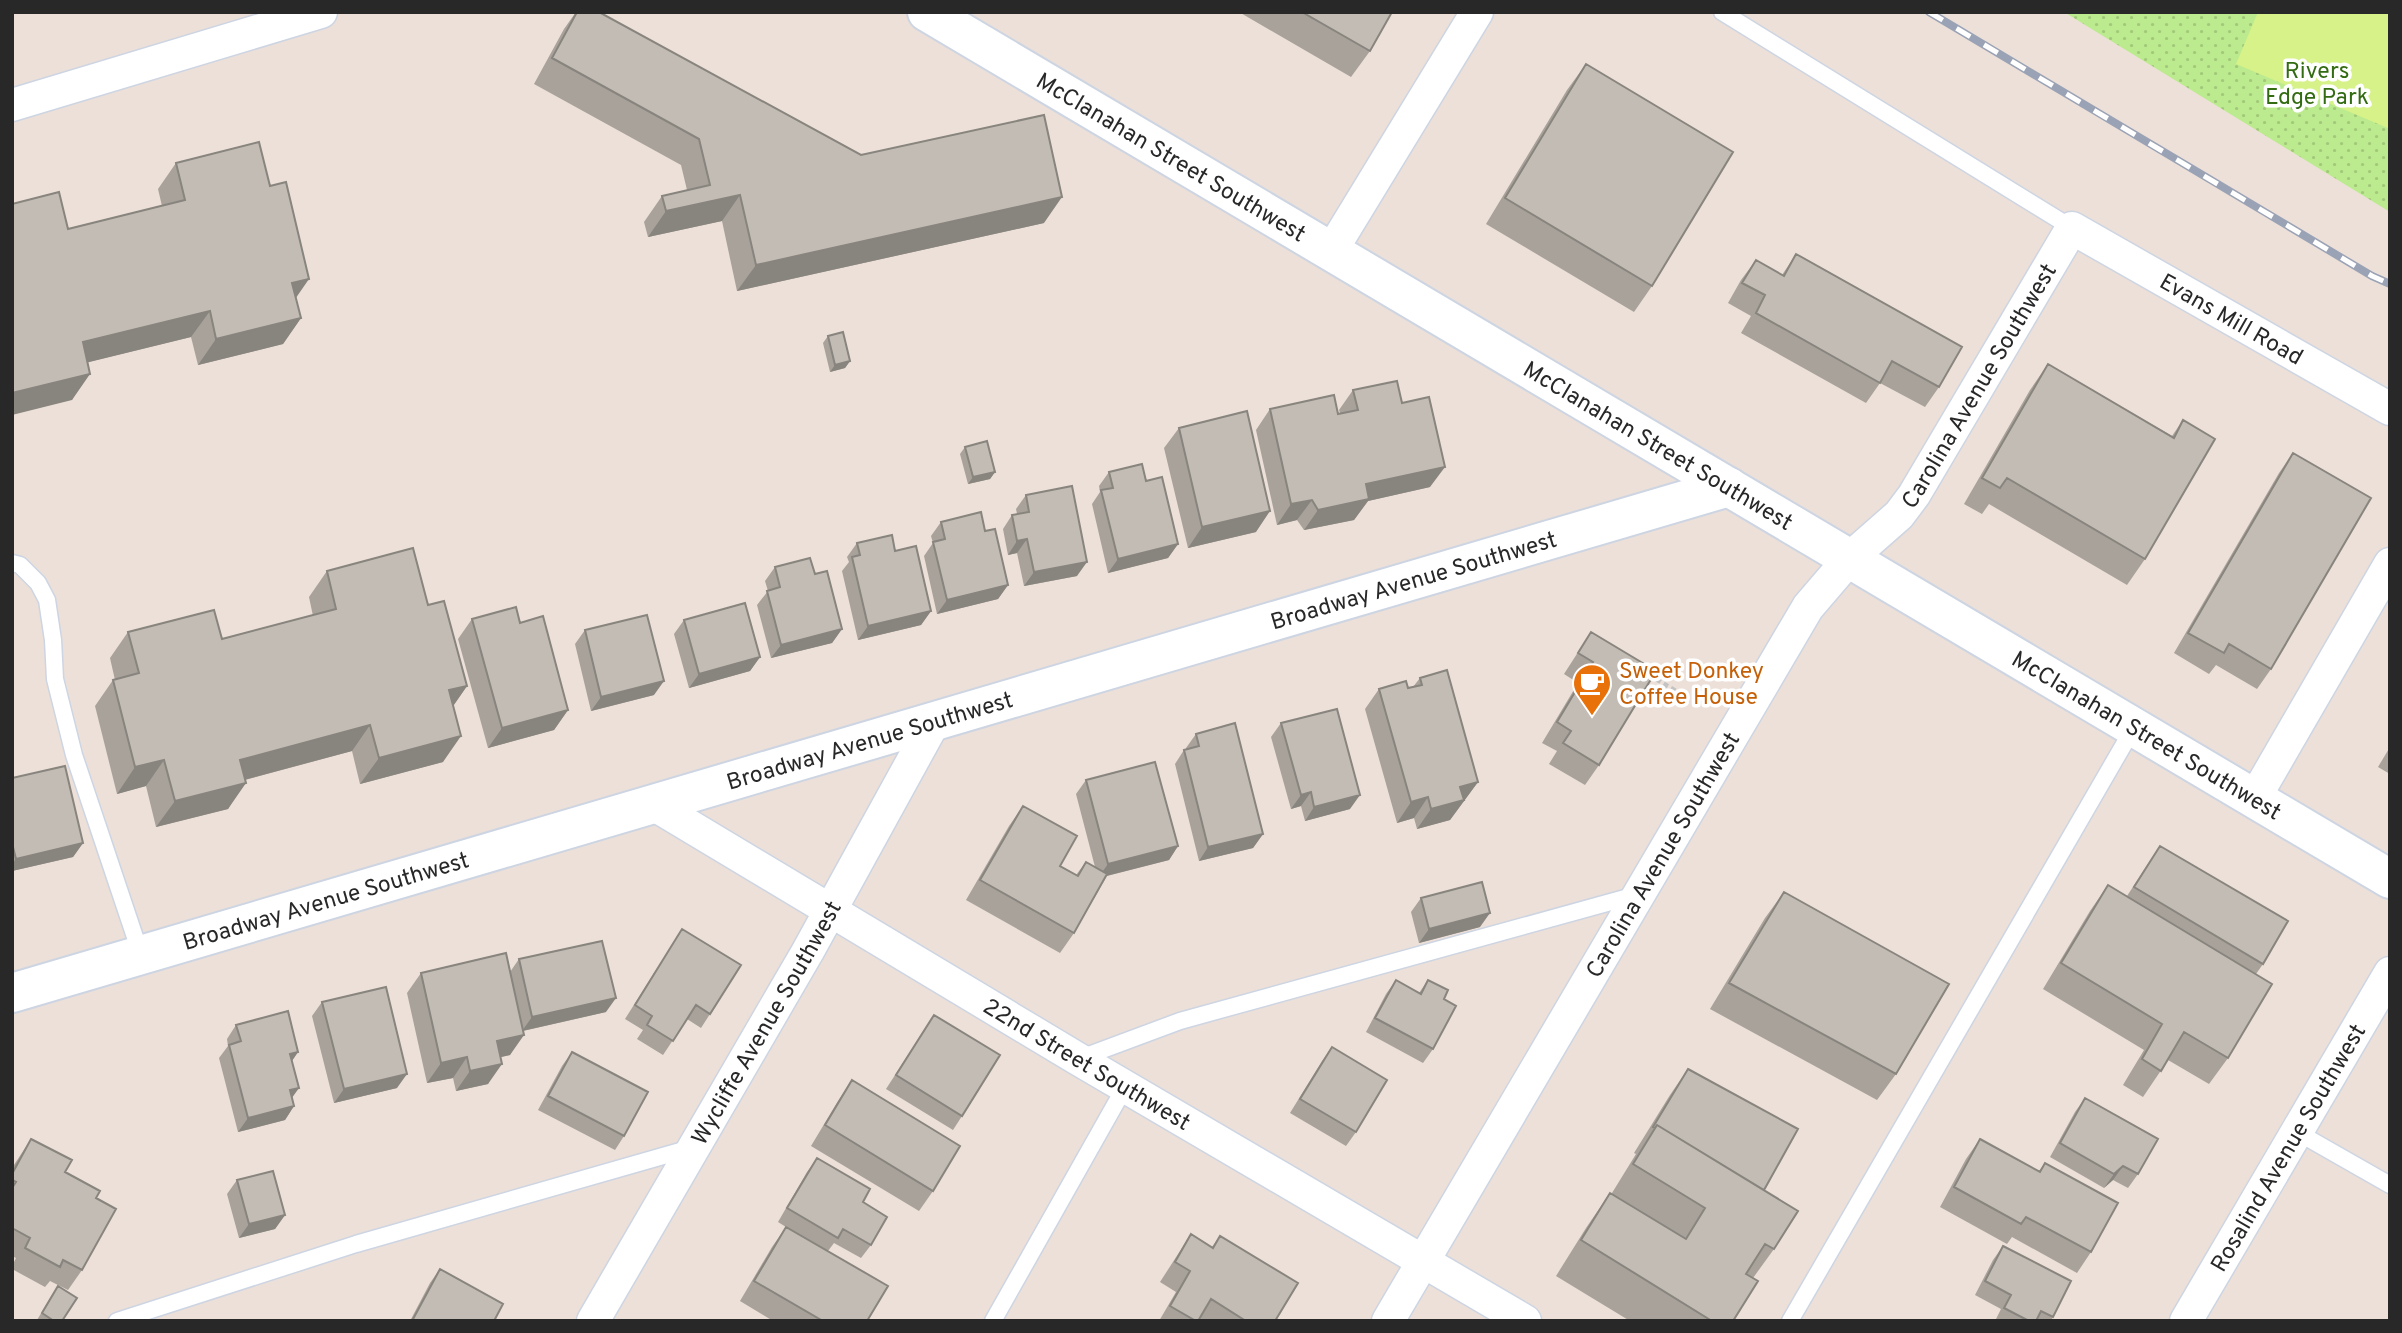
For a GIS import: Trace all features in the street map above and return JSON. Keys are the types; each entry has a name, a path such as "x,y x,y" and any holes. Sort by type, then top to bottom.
{"street":[{"path":"12,105 321,12"},
{"name":"McClanahan Street Southwest","path":"927,12 2390,879"},
{"path":"1331,253 1477,12"},
{"name":"Evans Mill Road","path":"2072,229 2390,408"},
{"name":"Carolina Avenue Southwest","path":"1388,1321 1808,607 1850,558 1899,514 1914,495 2072,229"},
{"name":"Broadway Avenue Southwest","path":"12,993 1729,487"},
{"path":"2254,799 2390,564"},
{"name":"Wycliffe Avenue Southwest","path":"593,1321 830,911 934,722"},
{"name":"22nd Street Southwest","path":"653,804 1125,1087 1525,1321"},
{"name":"Rosalind Avenue Southwest","path":"2186,1321 2390,973"}],"lane":[{"path":"1722,12 2072,229"},
{"path":"12,563 20,565 38,583 47,600 55,679 74,755 142,955"},
{"path":"1790,1321 2134,727"},
{"path":"1078,1059 1180,1021 1639,894"},
{"path":"993,1321 1125,1087"},
{"path":"2297,1132 2390,1185"},
{"path":"117,1321 356,1244 695,1147"}],"path":[{"path":"1640,669 1686,697"}],"green space":[{"name":"Rivers Edge Park","path":"2064,12 2390,12 2390,212"},
{"path":"2258,12 2390,12 2390,129 2236,64"}],"building":[{"path":"577,12 599,12 861,155 1044,115 1062,197 756,265 740,195 666,211 662,196 710,185 699,139 552,58"},
{"path":"1302,12 1392,12 1370,51"},
{"path":"1586,64 1733,152 1652,286 1505,198"},
{"path":"259,142 270,186 286,182 309,279 292,283 301,318 216,339 210,311 83,342 90,374 12,393 12,204 59,192 68,229 185,200 176,163"},
{"path":"1796,254 1962,347 1939,387 1892,361 1880,383 1756,313 1765,295 1742,283 1756,260 1784,276"},
{"path":"843,332 850,361 835,365 828,336"},
{"path":"2048,364 2174,438 2183,420 2215,439 2145,559 2007,478 2000,488 1982,478"},
{"path":"1397,381 1402,403 1429,397 1445,467 1366,484 1369,499 1318,510 1312,500 1291,504 1270,409 1334,395 1338,414 1358,410 1353,390"},
{"path":"1247,411 1270,511 1202,527 1179,428"},
{"path":"987,441 995,472 973,477 965,447"},
{"path":"2293,453 2371,498 2271,669 2229,644 2224,653 2188,633"},
{"path":"1142,464 1146,481 1162,477 1178,544 1118,559 1101,490 1113,488 1109,472"},
{"path":"1072,486 1087,562 1034,572 1027,539 1017,541 1012,515 1029,512 1026,495"},
{"path":"981,512 985,531 995,529 1008,585 947,600 933,542 945,539 941,522"},
{"path":"892,535 895,551 916,546 931,611 868,626 852,557 860,555 857,543"},
{"path":"413,548 428,605 444,601 467,686 449,690 461,736 379,758 370,725 240,760 246,783 175,801 164,760 135,767 113,680 139,673 128,632 214,610 222,639 336,609 327,571"},
{"path":"810,558 815,574 827,571 842,629 781,645 767,591 780,587 775,567"},
{"path":"745,603 760,657 699,674 684,620"},
{"path":"516,607 520,623 543,616 568,710 502,728 472,619"},
{"path":"647,615 664,681 601,697 585,630"},
{"name":"Sweet Donkey Coffee House","path":"1591,632 1656,671 1599,765 1563,743 1571,731 1557,722 1593,662 1578,653"},
{"path":"1447,670 1478,782 1460,787 1464,800 1431,809 1428,797 1411,802 1379,689 1406,681 1408,688 1422,685 1420,678"},
{"path":"1337,709 1360,795 1314,807 1311,792 1301,795 1281,723"},
{"path":"1235,723 1263,834 1208,847 1184,750 1199,746 1196,734"},
{"path":"1155,762 1178,846 1108,864 1086,780"},
{"path":"65,766 83,843 16,859 12,843 12,778"},
{"path":"1023,806 1077,836 1060,866 1078,876 1086,862 1107,874 1074,933 980,880"},
{"path":"2160,846 2288,921 2263,964 2134,887"},
{"path":"1482,882 1490,913 1429,929 1421,898"},
{"path":"2108,885 2272,984 2228,1058 2184,1032 2161,1071 2142,1059 2162,1024 2061,963"},
{"path":"1784,892 1949,984 1896,1074 1729,983"},
{"path":"682,929 741,965 710,1014 696,1005 673,1041 647,1025 652,1016 635,1005"},
{"path":"602,941 616,998 532,1017 519,959"},
{"path":"506,953 524,1035 497,1041 502,1064 470,1071 467,1057 441,1063 421,973"},
{"path":"1396,980 1421,994 1428,980 1448,990 1444,999 1456,1006 1433,1049 1375,1018"},
{"path":"386,987 407,1074 344,1089 322,1002"},
{"path":"288,1011 298,1052 290,1054 299,1088 290,1090 294,1106 248,1118 229,1045 241,1041 236,1025"},
{"path":"934,1015 1000,1055 962,1116 896,1075"},
{"path":"1332,1047 1387,1080 1356,1132 1300,1099"},
{"path":"572,1052 648,1092 624,1136 548,1096"},
{"path":"1688,1069 1798,1129 1764,1190 1657,1125 1653,1127"},
{"path":"852,1080 960,1146 933,1191 825,1125"},
{"path":"2085,1098 2158,1139 2138,1174 2123,1166 2114,1174 2060,1143"},
{"path":"1657,1125 1798,1211 1774,1249 1765,1244 1746,1274 1758,1281 1733,1321 1712,1321 1581,1240 1610,1193 1686,1239 1705,1208 1633,1164"},
{"path":"31,1139 72,1160 65,1172 100,1191 96,1198 116,1209 82,1270 63,1260 60,1267 25,1248 30,1238 12,1228 12,1188 16,1182 12,1180 12,1174"},
{"path":"1980,1139 2040,1172 2045,1163 2118,1203 2091,1252 2026,1217 2021,1224 1954,1187"},
{"path":"817,1158 870,1189 863,1202 887,1217 871,1245 843,1229 838,1238 787,1208"},
{"path":"273,1171 285,1215 249,1224 237,1180"},
{"path":"786,1227 888,1286 867,1321 823,1321 754,1281"},
{"path":"1191,1234 1213,1248 1220,1236 1298,1283 1275,1321 1246,1321 1211,1299 1198,1321 1170,1306 1190,1271 1175,1262"},
{"path":"2003,1246 2071,1281 2053,1317 2041,1311 2036,1321 2029,1321 2004,1308 2011,1295 1985,1281"},
{"path":"440,1269 503,1304 494,1321 412,1321"},
{"path":"58,1286 77,1298 62,1321 54,1321 42,1313"}],"railway":[{"path":"1929,12 2372,276 2390,284"}],"place":[{"name":"Sweet Donkey Coffee House","path":"1592,717"}]}
